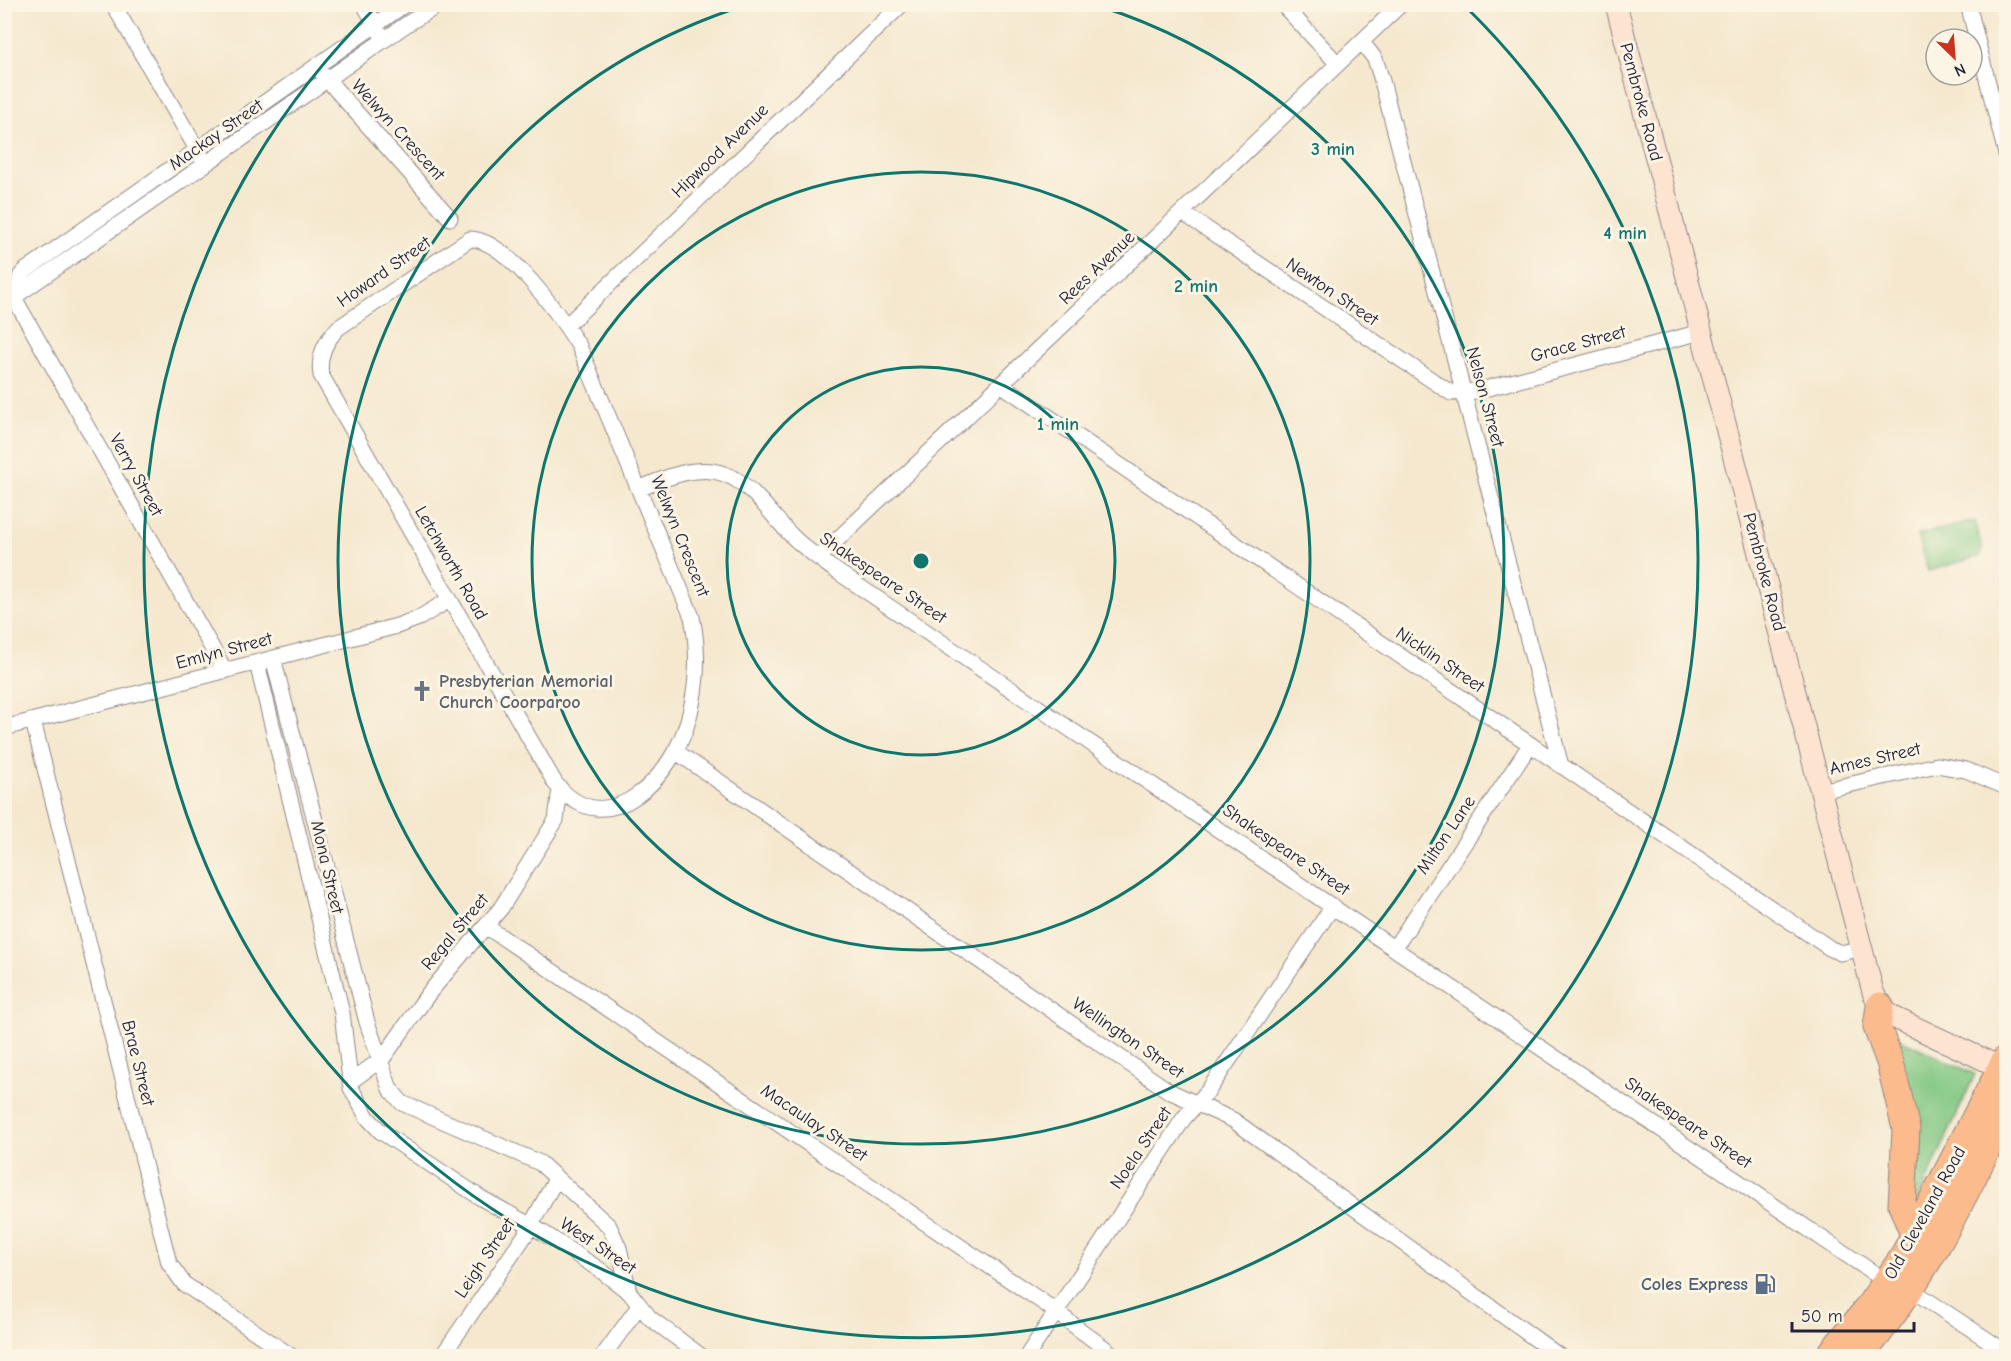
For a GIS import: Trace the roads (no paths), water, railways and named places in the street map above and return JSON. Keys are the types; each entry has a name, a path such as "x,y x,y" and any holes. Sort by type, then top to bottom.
{"highway":[{"path":"1880,1006 1877,1027 1890,1062 1906,1128 1902,1205 1915,1237"},
{"name":"Old Cleveland Road","path":"1860,1356 1899,1286 1915,1237 2005,1066"},
{"name":"Old Cleveland Road","path":"1829,1356 1941,1240 2007,1110"}],"street":[{"path":"113,4 207,165"},
{"path":"364,4 384,40"},
{"name":"Mackay Street","path":"9,301 21,275 26,270 405,4"},
{"name":"Mackay Street","path":"9,301 384,40 440,4"},
{"name":"Hipwood Avenue","path":"566,326 902,4"},
{"path":"1282,4 1338,64"},
{"name":"Rees Avenue","path":"818,558 1401,4"},
{"name":"Pembroke Road","path":"1616,4 1873,992 1880,1006"},
{"path":"1968,4 2007,154"},
{"name":"Nelson Street","path":"1362,42 1376,59 1381,77 1561,766"},
{"name":"Welwyn Crescent","path":"318,67 450,218"},
{"name":"Newton Street","path":"1183,213 1444,391 1464,394"},
{"name":"Welwyn Crescent","path":"479,239 492,243 510,258 566,326 586,361 686,599 696,639 689,720 675,751 648,789 624,804 592,807 574,801 560,788"},
{"name":"Howard Street","path":"322,353 327,340 338,328 464,241 479,239"},
{"name":"Verry Street","path":"4,280 9,301 225,671"},
{"name":"Grace Street","path":"1464,394 1701,332"},
{"name":"Letchworth Road","path":"322,353 320,368 325,384 560,788"},
{"name":"Nicklin Street","path":"1002,385 1831,949 1841,953 1862,948"},
{"name":"Shakespeare Street","path":"639,489 685,473 710,471 726,474 745,487 795,539 818,558 1899,1286 2007,1353"},
{"name":"Emlyn Street","path":"4,728 397,626 419,618 449,600"},
{"name":"Mona Street","path":"273,658 379,1061"},
{"name":"Mona Street","path":"257,663 342,1013 350,1082"},
{"name":"Brae Street","path":"33,721 169,1263 184,1284 291,1356"},
{"name":"Milton Lane","path":"1395,948 1530,745"},
{"name":"Wellington Street","path":"675,751 1164,1088 1233,1120 1559,1356"},
{"name":"Ames Street","path":"1821,791 1937,765 1966,770 2007,787"},
{"name":"Regal Street","path":"350,1082 379,1061 429,993 487,927 556,820 560,788"},
{"name":"Noela Street","path":"1027,1356 1187,1114 1208,1091 1334,906"},
{"name":"Macaulay Street","path":"487,927 1056,1312 1115,1356"},
{"path":"1880,1006 1902,1022 2005,1066"},
{"name":"West Street","path":"379,1061 390,1089 402,1103 531,1157 609,1227 619,1248 629,1292"},
{"name":"West Street","path":"350,1082 363,1112 380,1131 481,1198 531,1226 629,1292"},
{"name":"Leigh Street","path":"442,1356 531,1226 556,1179"},
{"path":"629,1292 657,1324 701,1356"},
{"path":"603,1356 639,1306"}],"place":[{"name":"Presbyterian Memorial Church Coorparoo","path":"422,691"},
{"name":"Coles Express","path":"1765,1284"}]}
